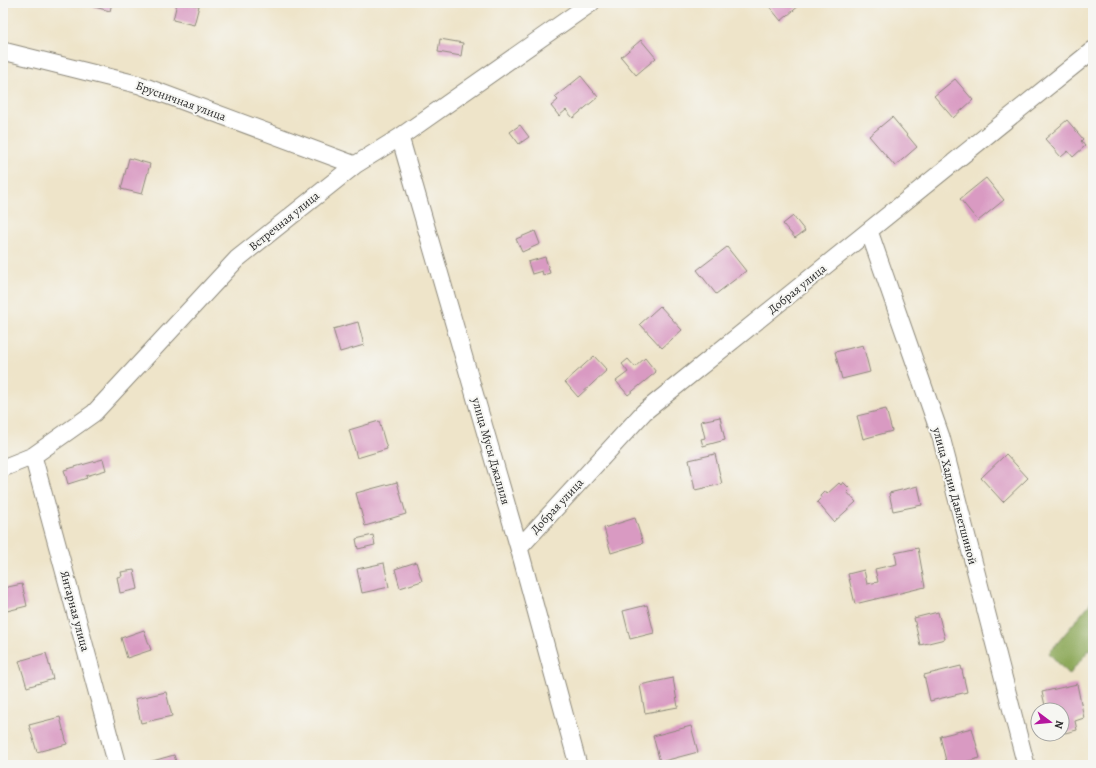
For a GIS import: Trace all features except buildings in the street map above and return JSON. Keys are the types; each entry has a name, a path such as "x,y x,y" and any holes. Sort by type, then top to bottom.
{"street":[{"name":"Встречная улица","path":"3,468 34,456 94,413 237,259 355,165 400,138 591,3"},
{"name":"Добрая улица","path":"519,548 644,412 1093,50"},
{"name":"Брусничная улица","path":"3,51 140,85 355,165"},
{"name":"улица Мусы Джалиля","path":"400,138 519,548 578,765"},
{"name":"улица Хадии Давлетшиной","path":"869,231 941,437 1026,765"},
{"name":"Янтарная улица","path":"34,456 117,765"}],"green space":[{"path":"1093,600 1093,650 1088,651 1069,675 1049,653"}]}
